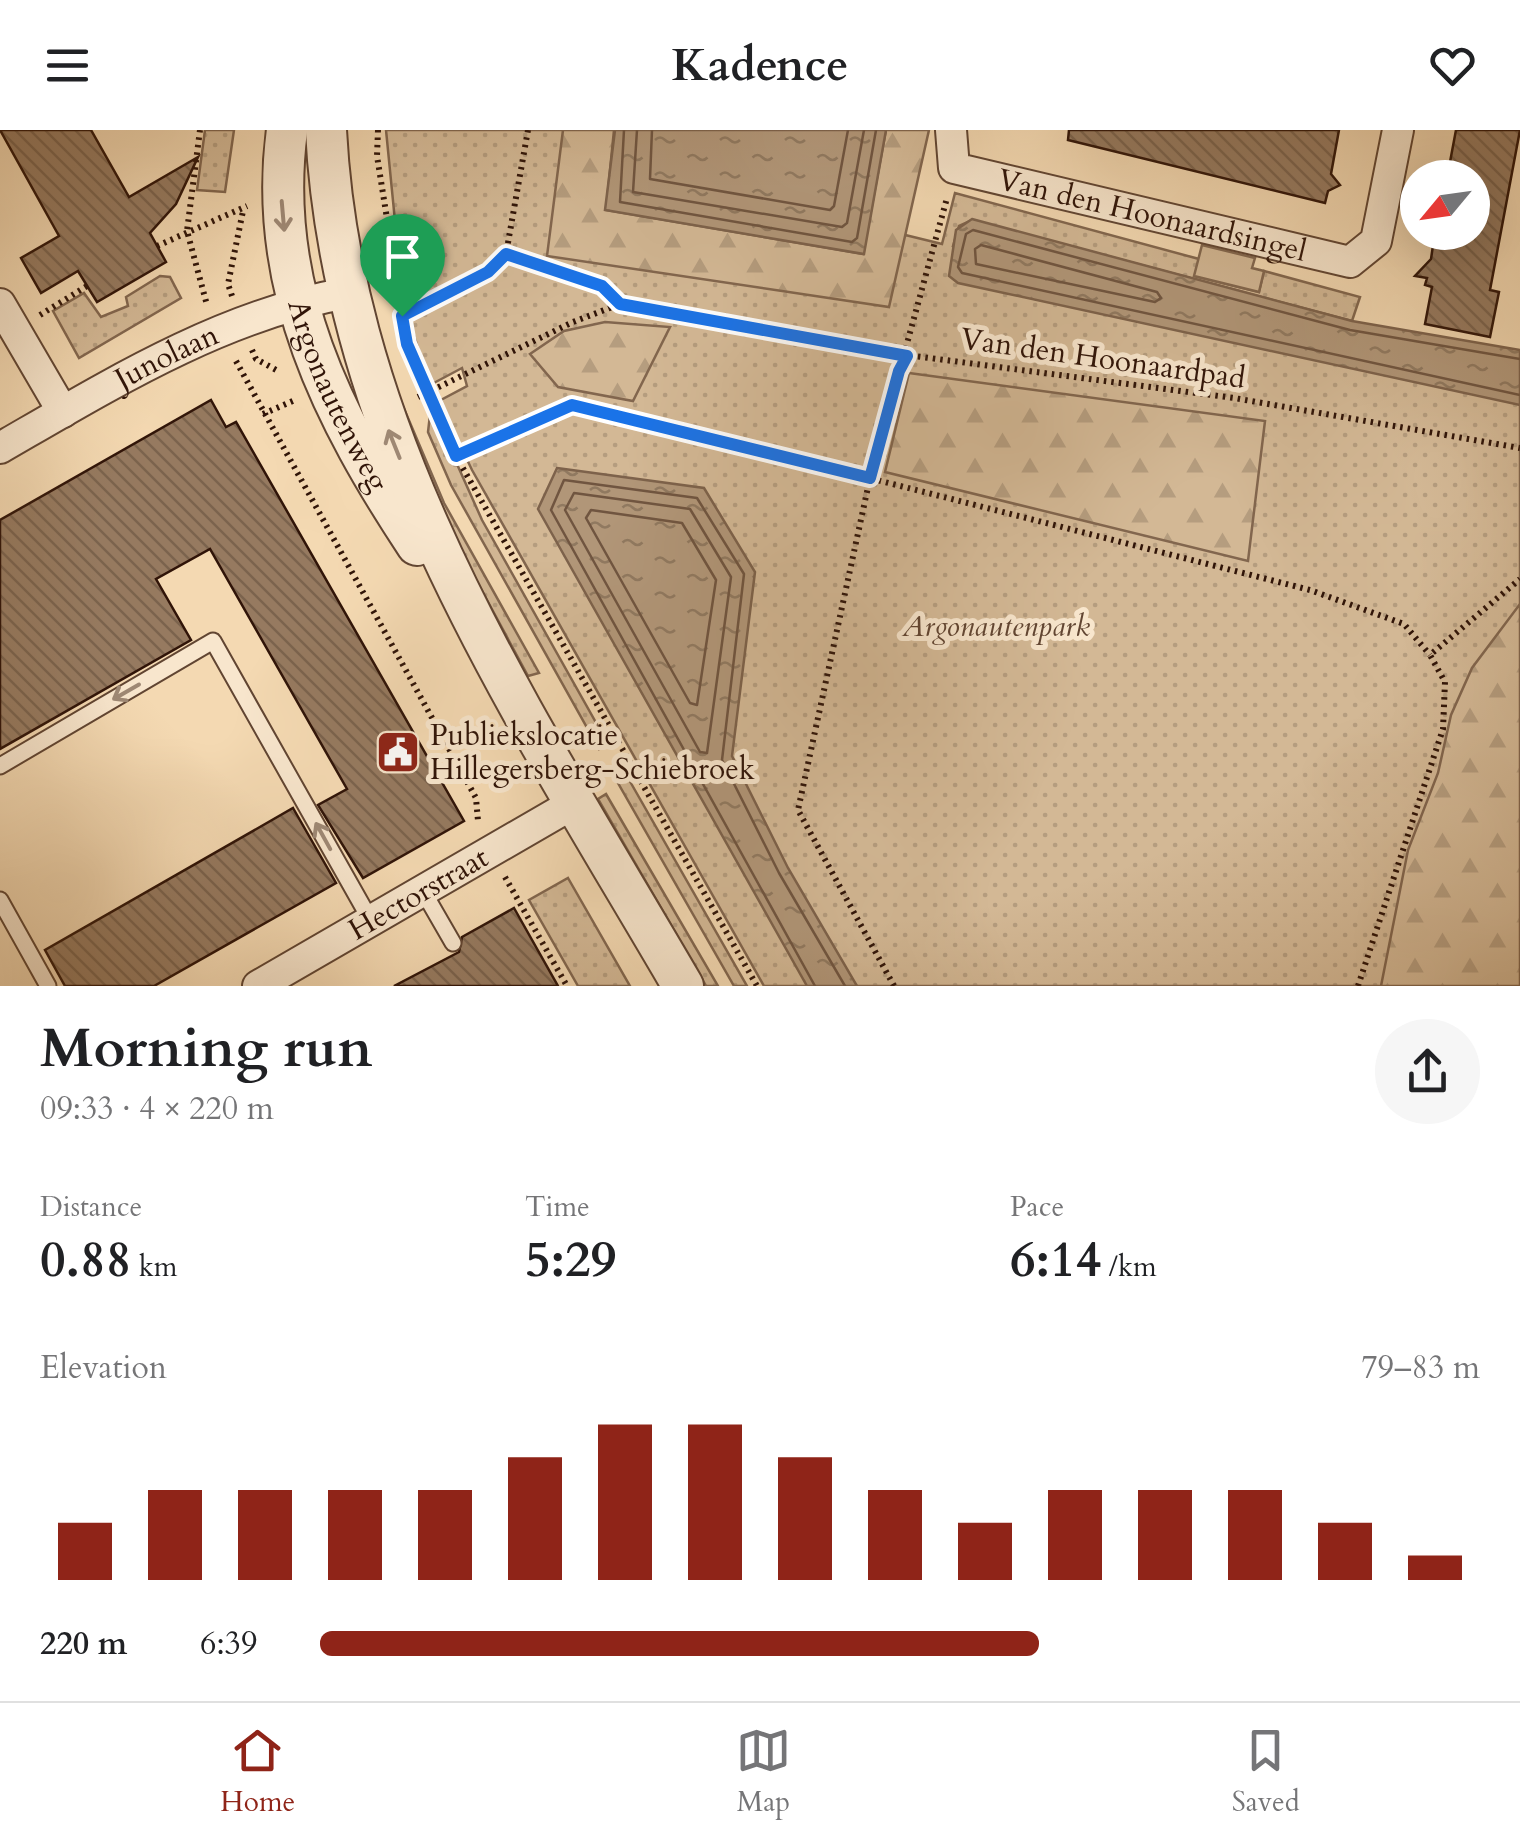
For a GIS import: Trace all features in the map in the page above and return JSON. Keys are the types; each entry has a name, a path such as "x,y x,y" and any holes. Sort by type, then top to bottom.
{"street":[{"name":"Argonautenweg","path":"287,130 282,210 298,301 316,369 367,464 432,568 478,628"},
{"name":"Argonautenweg","path":"326,130 347,293 385,422 478,628 683,986"},
{"path":"950,130 954,168"},
{"name":"Van den Hoonaardsingel","path":"954,168 1350,262 1376,241 1398,130"},
{"name":"Junolaan","path":"0,448 139,367 298,301 347,293"},
{"path":"8,317 63,412"},
{"name":"Hectorstraat","path":"258,986 576,802"}],"lane":[{"path":"0,766 213,641 371,921"},
{"path":"423,891 452,942"},
{"path":"0,900 48,986"}],"path":[{"path":"200,130 188,231 203,298 476,798 478,830 567,986"},
{"path":"378,130 377,156 407,344 428,395 456,456 757,986"},
{"path":"402,316 488,272 506,254 528,130"},
{"path":"894,986 798,810 870,478 899,371 907,356 954,168"},
{"name":"Van den Hoonaardpad","path":"506,254 602,286 620,304 907,356 1234,398 1520,448"},
{"path":"8,317 87,286"},
{"path":"407,400 428,395 573,322 620,304"},
{"path":"456,456 572,405 1310,590 1404,624 1430,654 1445,682 1443,729 1358,986"},
{"path":"1430,654 1520,580"}],"green space":[{"path":"205,130 234,130 225,192 197,190"},
{"name":"Argonautenpark","path":"386,130 911,130 889,231 942,244 955,193 1199,259 1195,276 1259,292 1264,271 1360,297 1352,321 972,220 959,226 953,246 1520,385 1520,986 764,986 472,470 439,401 467,386 462,368 430,385 403,302"},
{"path":"563,130 614,130 606,210 863,254 886,130 929,130 889,307 547,256"},
{"path":"1202,245 1255,258 1252,268 1264,271 1259,292 1194,276"},
{"path":"160,276 170,277 181,298 79,358 53,311 84,293 101,317 128,306 126,297"},
{"path":"605,322 670,327 633,401 558,387 530,354 564,331"},
{"path":"909,373 1265,421 1248,561 885,472"},
{"path":"394,385 444,503 539,673 528,676 436,506"},
{"path":"431,406 482,520 608,744 599,749 451,485 428,432"},
{"path":"1520,604 1520,986 1381,986 1408,850 1438,773 1451,715 1472,668"},
{"path":"620,764 747,986 734,986 610,769"},
{"path":"606,794 718,986 706,986 598,799"},
{"path":"568,878 630,986 578,986 529,900"}],"water":[{"path":"615,130 886,130 864,254 605,210"},
{"path":"972,219 1352,321 1520,350 1520,405 958,283 949,276 956,230"},
{"path":"557,468 704,488 755,572 732,756 788,868 857,986 807,986 538,509"}],"building":[{"path":"0,130 91,130 129,197 198,157 176,204 150,233 166,262 97,302 78,271 41,293 21,258 59,236"},
{"path":"1069,130 1339,130 1331,174 1340,185 1328,191 1325,203 1068,140"},
{"path":"1456,130 1520,130 1490,290 1499,292 1490,337 1425,324 1432,287 1425,285 1427,278 1415,276 1431,259 1432,250 1490,250 1490,160 1450,160"},
{"path":"211,400 226,427 236,422 464,821 363,878 318,805 347,789 210,549 156,579 191,640 0,749 0,520"},
{"path":"293,808 336,883 154,986 65,986 45,950"},
{"path":"514,908 558,986 394,986 459,952 462,937"}],"place":[{"name":"Publiekslocatie Hillegersberg-Schiebroek","path":"398,752"}],"route":[{"path":"506,254 602,286 620,304 907,356 899,371 870,478 572,405 456,456 407,344 402,316 488,272 506,254"}]}
